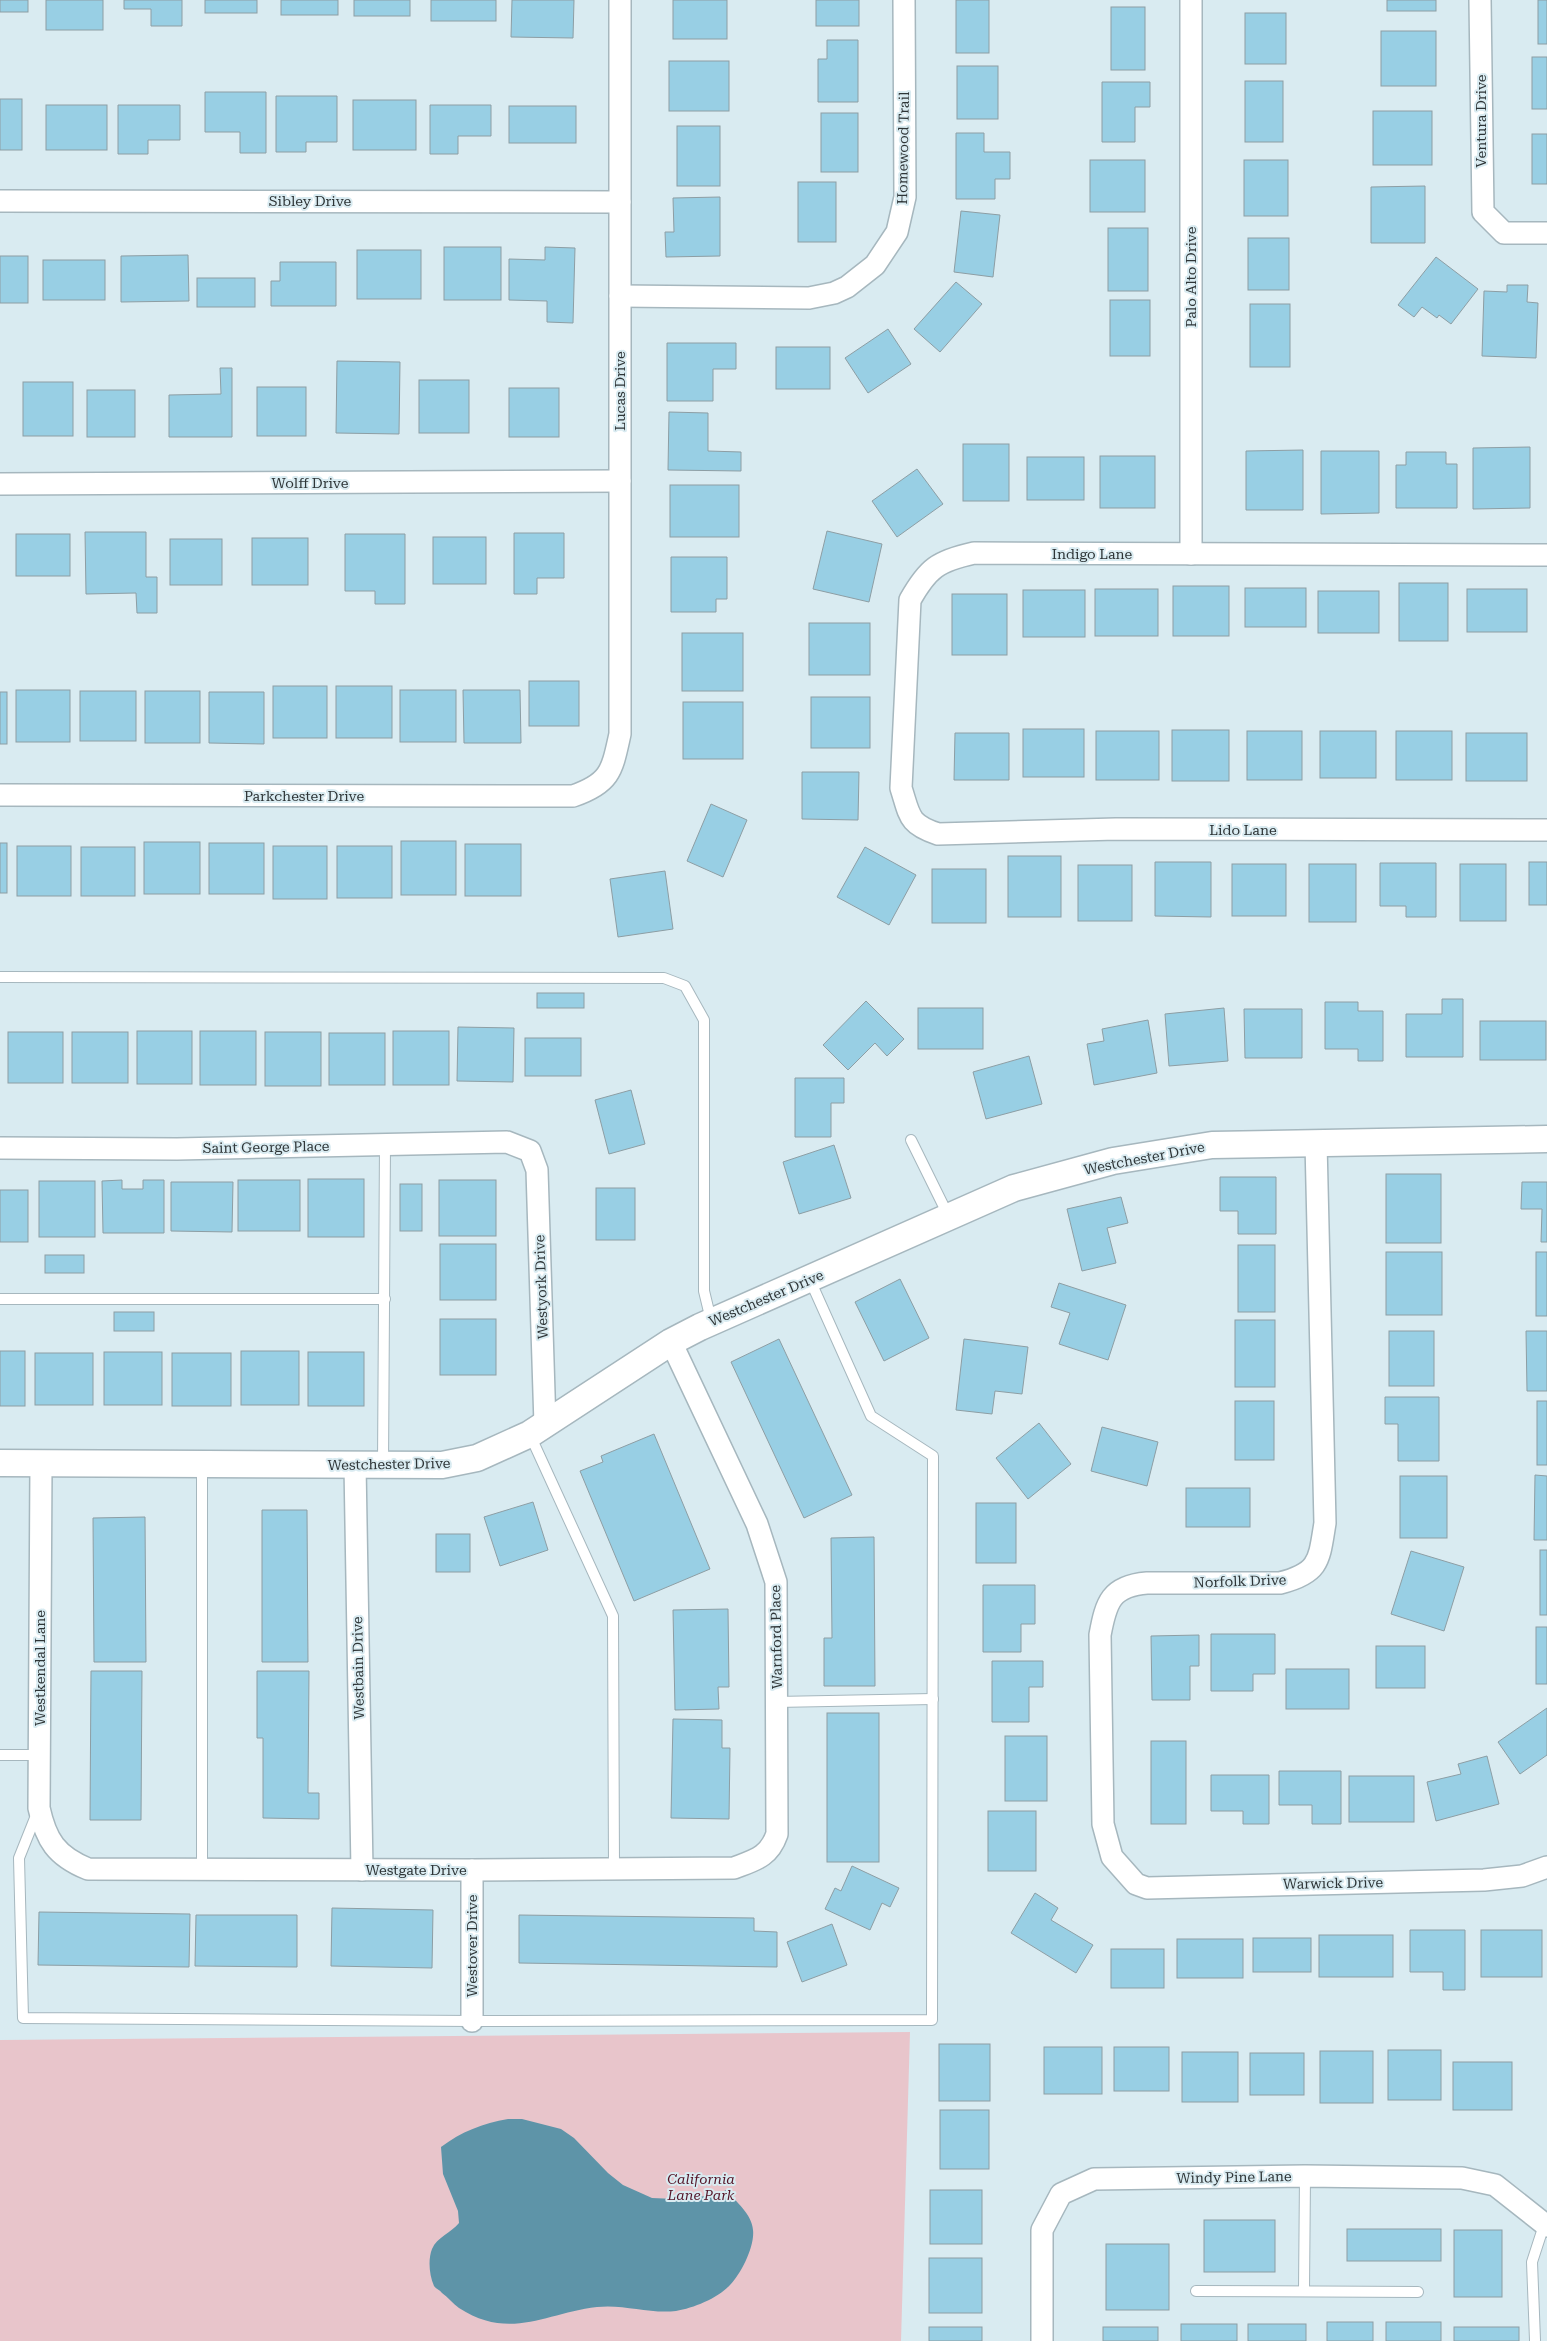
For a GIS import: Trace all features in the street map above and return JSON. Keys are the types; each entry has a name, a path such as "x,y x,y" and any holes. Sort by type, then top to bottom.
{"street":[{"name":"Lucas Drive","path":"605,780 614,761 620,734 620,0"},
{"name":"Homewood Trail","path":"620,296 809,298 834,293 847,287 875,265 897,232 906,197 904,0"},
{"name":"Palo Alto Drive","path":"1191,0 1191,554"},
{"name":"Ventura Drive","path":"1480,0 1483,212 1504,233 1547,233"},
{"name":"Sibley Drive","path":"0,201 620,202"},
{"name":"Wolff Drive","path":"0,484 620,481"},
{"name":"Indigo Lane","path":"938,834 920,828 910,817 901,788 910,600 923,578 947,559 974,553 1547,555"},
{"name":"Parkchester Drive","path":"0,795 573,796 589,790 605,780"},
{"name":"Lido Lane","path":"938,834 1116,829 1547,830"},
{"name":"Westchester Drive","path":"0,1463 442,1465 477,1458 537,1430 671,1342 1014,1188 1113,1162 1212,1145 1547,1139"},
{"name":"Saint George Place","path":"0,1148 176,1149 507,1142 530,1151"},
{"name":"Norfolk Drive","path":"1124,1872 1112,1857 1103,1824 1100,1635 1104,1612 1117,1592 1131,1584 1280,1583 1300,1578 1311,1570 1320,1557 1325,1523 1316,1143"},
{"name":"Westyork Drive","path":"530,1151 537,1170 537,1430"},
{"name":"Warnford Place","path":"671,1342 757,1524 776,1582 777,1834 774,1843 761,1858"},
{"name":"Westkendal Lane","path":"41,1464 39,1808 44,1829 54,1846 70,1862"},
{"name":"Westbain Drive","path":"355,1465 362,1870"},
{"name":"Westgate Drive","path":"70,1862 88,1868 472,1870 734,1868 761,1858"},
{"name":"Warwick Drive","path":"1124,1872 1136,1884 1147,1888 1484,1880 1522,1876 1547,1867"},
{"name":"Westover Drive","path":"472,1870 472,2021"},
{"name":"Windy Pine Lane","path":"1042,2341 1042,2230 1061,2194 1094,2178 1305,2176 1470,2180 1495,2185 1546,2225"}],"lane":[{"path":"0,977 664,978 685,986 704,1020 704,1291 712,1322"},
{"path":"910,1140 949,1218"},
{"path":"383,1465 384,1144"},
{"path":"39,1808 19,1858 23,2018 472,2021 932,2020 933,1456 871,1416 810,1280"},
{"path":"0,1299 384,1299"},
{"path":"537,1430 613,1616 614,1869"},
{"path":"202,1464 202,1869"},
{"path":"776,1702 933,1699"},
{"path":"0,1755 40,1755"},
{"path":"1304,2290 1305,2176"},
{"path":"1535,2340 1532,2262 1546,2225"},
{"path":"1196,2291 1418,2292"}],"green space":[{"name":"California Lane Park","path":"910,2032 901,2341 0,2341 0,2040"}],"water":[{"path":"508,2119 522,2119 561,2129 574,2138 608,2173 623,2185 652,2198 675,2199 717,2195 726,2190 747,2213 753,2230 750,2252 739,2274 725,2290 712,2298 690,2308 676,2311 666,2312 607,2306 512,2324 495,2323 477,2318 459,2308 434,2286 430,2272 430,2257 434,2245 459,2223 458,2211 443,2174 441,2147 473,2129"}],"building":[{"path":"0,0 28,0 28,12 0,12"},
{"path":"46,0 103,0 103,30 46,30"},
{"path":"124,0 182,0 182,26 151,26 151,9 124,9"},
{"path":"205,0 257,0 257,13 205,13"},
{"path":"281,0 338,0 338,15 281,15"},
{"path":"354,0 410,0 410,16 354,16"},
{"path":"431,0 496,0 496,21 431,21"},
{"path":"512,0 574,0 573,38 511,37"},
{"path":"673,0 727,0 727,39 673,39"},
{"path":"816,0 859,0 859,26 816,26"},
{"path":"956,0 989,0 989,53 956,53"},
{"path":"1387,0 1436,0 1436,11 1387,11"},
{"path":"1538,0 1547,0 1547,44 1538,44"},
{"path":"1111,7 1145,7 1145,70 1111,70"},
{"path":"1245,13 1286,13 1286,64 1245,64"},
{"path":"1381,31 1436,31 1436,86 1381,86"},
{"path":"827,40 858,40 858,102 818,102 818,59 827,59"},
{"path":"1532,57 1547,57 1547,109 1532,109"},
{"path":"669,61 729,61 729,111 669,111"},
{"path":"957,66 998,66 998,119 957,119"},
{"path":"1245,81 1283,81 1283,142 1245,142"},
{"path":"1102,82 1150,82 1150,107 1135,107 1135,142 1102,142"},
{"path":"205,92 266,92 266,153 240,153 240,132 205,132"},
{"path":"276,96 337,96 337,142 306,142 306,152 276,152"},
{"path":"0,99 22,99 22,150 0,150"},
{"path":"353,100 416,100 416,150 353,150"},
{"path":"46,105 107,105 107,150 46,150"},
{"path":"118,105 180,105 180,140 148,140 148,154 118,154"},
{"path":"430,105 491,105 491,136 458,136 458,154 430,154"},
{"path":"509,106 576,106 576,143 509,143"},
{"path":"1373,111 1432,111 1432,165 1373,165"},
{"path":"821,113 858,113 858,172 821,172"},
{"path":"677,126 720,126 720,186 677,186"},
{"path":"956,133 984,133 984,152 1010,152 1010,179 995,179 995,199 956,199"},
{"path":"1532,134 1547,134 1547,184 1532,184"},
{"path":"1090,160 1145,160 1145,212 1090,212"},
{"path":"1244,160 1288,160 1288,216 1244,216"},
{"path":"798,182 836,182 836,242 798,242"},
{"path":"1425,186 1425,243 1371,243 1371,187"},
{"path":"720,197 720,256 666,257 665,232 674,232 673,198"},
{"path":"961,211 1000,215 993,277 954,272"},
{"path":"1108,228 1148,228 1148,291 1108,291"},
{"path":"1248,238 1289,238 1289,290 1248,290"},
{"path":"444,247 501,247 501,300 444,300"},
{"path":"545,247 575,248 573,323 547,322 547,301 509,300 509,259 545,260"},
{"path":"357,250 421,250 421,299 357,299"},
{"path":"188,255 189,301 121,302 121,256"},
{"path":"0,256 28,256 28,303 0,303"},
{"path":"1436,257 1478,289 1451,324 1439,315 1437,318 1422,307 1414,317 1398,305"},
{"path":"43,260 105,260 105,300 43,300"},
{"path":"280,262 336,262 336,306 271,306 271,281 280,281"},
{"path":"197,278 255,278 255,307 197,307"},
{"path":"956,282 982,304 940,352 914,329"},
{"path":"1507,285 1528,285 1527,302 1538,303 1536,358 1482,356 1484,291 1507,292"},
{"path":"1110,300 1150,300 1150,356 1110,356"},
{"path":"1250,304 1290,304 1290,367 1250,367"},
{"path":"888,329 911,364 868,393 845,358"},
{"path":"667,343 736,343 736,369 713,369 713,401 667,401"},
{"path":"776,347 830,347 830,389 776,389"},
{"path":"337,361 400,362 399,434 336,433"},
{"path":"220,368 232,368 232,437 169,437 169,395 221,394"},
{"path":"419,380 469,380 469,433 419,433"},
{"path":"23,382 73,382 73,436 23,436"},
{"path":"257,387 306,387 306,436 257,436"},
{"path":"509,388 559,388 559,437 509,437"},
{"path":"87,390 135,390 135,437 87,437"},
{"path":"669,412 708,413 708,451 741,452 741,471 668,470"},
{"path":"963,444 1009,444 1009,501 963,501"},
{"path":"1530,447 1530,508 1473,509 1473,448"},
{"path":"1303,450 1303,510 1246,510 1246,451"},
{"path":"1321,451 1379,451 1379,513 1321,514"},
{"path":"1406,452 1446,452 1446,464 1457,464 1457,508 1396,508 1396,465 1406,465"},
{"path":"1100,456 1155,456 1155,508 1100,508"},
{"path":"1027,457 1084,457 1084,500 1027,500"},
{"path":"917,469 943,504 897,537 872,501"},
{"path":"670,485 739,485 739,537 670,537"},
{"path":"827,531 882,544 869,602 813,589"},
{"path":"85,532 146,532 146,577 157,577 157,613 137,613 136,593 86,594"},
{"path":"514,533 564,533 564,578 537,578 537,594 514,594"},
{"path":"16,534 70,534 70,576 16,576"},
{"path":"345,534 405,534 405,604 375,604 375,591 345,591"},
{"path":"433,537 486,537 486,584 433,584"},
{"path":"252,538 308,538 308,585 252,585"},
{"path":"170,539 222,539 222,585 170,585"},
{"path":"671,557 727,557 727,599 716,599 716,612 671,612"},
{"path":"1399,583 1448,583 1448,641 1399,641"},
{"path":"1173,586 1229,586 1229,636 1173,636"},
{"path":"1245,588 1306,588 1306,627 1245,627"},
{"path":"1095,589 1158,589 1158,636 1095,636"},
{"path":"1467,589 1527,589 1527,632 1467,632"},
{"path":"1023,590 1085,590 1085,637 1023,637"},
{"path":"1318,591 1379,591 1379,633 1318,633"},
{"path":"952,594 1007,594 1007,655 952,655"},
{"path":"809,623 870,623 870,675 809,675"},
{"path":"682,633 743,633 743,691 682,691"},
{"path":"529,681 579,681 579,726 529,726"},
{"path":"273,686 327,686 327,738 273,738"},
{"path":"336,686 392,686 392,738 336,738"},
{"path":"16,690 70,690 70,742 16,742"},
{"path":"400,690 456,690 456,742 400,742"},
{"path":"463,690 520,690 521,743 464,743"},
{"path":"80,691 136,691 136,741 80,741"},
{"path":"145,691 200,691 200,743 145,743"},
{"path":"0,692 7,692 7,744 0,744"},
{"path":"209,692 264,692 264,744 209,743"},
{"path":"811,697 870,697 870,748 811,748"},
{"path":"683,702 743,702 743,759 683,759"},
{"path":"1023,729 1084,729 1084,777 1023,777"},
{"path":"1172,730 1229,730 1229,781 1172,781"},
{"path":"1096,731 1159,731 1159,780 1096,780"},
{"path":"1247,731 1302,731 1302,780 1247,780"},
{"path":"1320,731 1376,731 1376,778 1320,778"},
{"path":"1396,731 1452,731 1452,780 1396,780"},
{"path":"955,733 1009,733 1009,780 954,780"},
{"path":"1466,733 1527,733 1527,781 1466,781"},
{"path":"802,772 859,772 858,820 802,819"},
{"path":"711,804 747,820 723,877 687,861"},
{"path":"401,841 456,841 456,895 401,895"},
{"path":"144,842 200,842 200,894 144,894"},
{"path":"0,843 7,843 7,893 0,893"},
{"path":"209,843 264,843 264,894 209,894"},
{"path":"465,844 521,844 521,896 465,896"},
{"path":"17,846 71,846 71,896 17,896"},
{"path":"273,846 327,846 327,899 273,899"},
{"path":"337,846 392,846 392,898 337,898"},
{"path":"81,847 135,847 135,896 81,896"},
{"path":"865,847 916,875 889,925 837,897"},
{"path":"1008,856 1061,856 1061,917 1008,917"},
{"path":"1155,862 1211,862 1211,917 1155,916"},
{"path":"1529,862 1547,862 1547,905 1529,905"},
{"path":"1380,863 1436,863 1436,917 1406,917 1406,906 1380,906"},
{"path":"1232,864 1286,864 1286,916 1232,916"},
{"path":"1309,864 1356,864 1356,922 1309,922"},
{"path":"1460,864 1506,864 1506,921 1460,921"},
{"path":"1078,865 1132,865 1132,921 1078,921"},
{"path":"932,869 986,869 986,923 932,923"},
{"path":"665,871 673,929 618,937 610,879"},
{"path":"537,993 584,993 584,1008 537,1008"},
{"path":"1442,999 1463,999 1463,1057 1406,1057 1406,1014 1442,1014"},
{"path":"866,1001 904,1039 887,1056 875,1043 848,1070 823,1045"},
{"path":"1325,1002 1358,1002 1358,1011 1383,1011 1383,1061 1358,1061 1358,1049 1325,1049"},
{"path":"918,1008 983,1008 983,1049 918,1049"},
{"path":"1224,1008 1228,1061 1169,1066 1165,1014"},
{"path":"1244,1009 1302,1009 1302,1058 1245,1058"},
{"path":"1148,1020 1157,1073 1094,1085 1087,1044 1104,1041 1102,1029"},
{"path":"1480,1021 1546,1021 1546,1060 1480,1060"},
{"path":"458,1027 514,1028 513,1082 457,1081"},
{"path":"137,1031 192,1031 192,1084 137,1084"},
{"path":"200,1031 256,1031 256,1085 200,1085"},
{"path":"393,1031 449,1031 449,1085 393,1085"},
{"path":"8,1032 63,1032 63,1083 8,1083"},
{"path":"72,1032 128,1032 128,1083 72,1083"},
{"path":"265,1032 321,1032 321,1086 265,1086"},
{"path":"329,1033 385,1033 385,1085 329,1085"},
{"path":"525,1038 581,1038 581,1076 525,1076"},
{"path":"1029,1056 1042,1104 986,1119 973,1072"},
{"path":"795,1078 844,1078 844,1103 831,1103 831,1137 795,1137"},
{"path":"631,1090 645,1144 609,1154 595,1100"},
{"path":"834,1145 851,1198 799,1214 783,1162"},
{"path":"1386,1174 1441,1174 1441,1243 1386,1243"},
{"path":"1220,1177 1276,1177 1276,1234 1238,1234 1238,1211 1220,1211"},
{"path":"308,1179 364,1179 364,1237 308,1237"},
{"path":"122,1180 122,1189 143,1189 143,1180 164,1180 164,1233 103,1233 102,1181"},
{"path":"238,1180 300,1180 300,1231 238,1231"},
{"path":"439,1180 496,1180 496,1236 439,1236"},
{"path":"39,1181 95,1181 95,1237 39,1237"},
{"path":"171,1182 233,1182 232,1232 171,1231"},
{"path":"1522,1182 1547,1182 1547,1242 1541,1242 1542,1209 1521,1209"},
{"path":"400,1184 422,1184 422,1231 400,1231"},
{"path":"596,1188 635,1188 635,1240 596,1240"},
{"path":"0,1190 28,1190 28,1242 0,1242"},
{"path":"1121,1197 1128,1223 1107,1228 1116,1263 1082,1271 1067,1209"},
{"path":"440,1244 496,1244 496,1300 440,1300"},
{"path":"1238,1245 1275,1245 1275,1312 1238,1312"},
{"path":"1386,1252 1442,1252 1442,1315 1386,1315"},
{"path":"1536,1252 1547,1252 1547,1316 1536,1316"},
{"path":"45,1255 84,1255 84,1273 45,1273"},
{"path":"900,1279 929,1338 884,1361 855,1302"},
{"path":"1059,1283 1126,1305 1108,1360 1059,1344 1070,1313 1051,1307"},
{"path":"114,1312 154,1312 154,1331 114,1331"},
{"path":"440,1319 496,1319 496,1375 440,1375"},
{"path":"1235,1320 1275,1320 1275,1387 1235,1387"},
{"path":"1389,1331 1434,1331 1434,1386 1389,1386"},
{"path":"1526,1331 1547,1331 1547,1391 1527,1391"},
{"path":"779,1339 852,1495 804,1518 731,1362"},
{"path":"964,1339 1028,1347 1022,1394 995,1391 992,1414 956,1410"},
{"path":"0,1351 25,1351 25,1406 0,1406"},
{"path":"241,1351 299,1351 299,1405 241,1405"},
{"path":"104,1352 162,1352 162,1405 104,1405"},
{"path":"308,1352 364,1352 364,1406 308,1406"},
{"path":"35,1353 93,1353 93,1405 35,1405"},
{"path":"172,1353 231,1353 231,1406 172,1406"},
{"path":"1385,1397 1439,1397 1439,1461 1398,1461 1398,1424 1385,1424"},
{"path":"1235,1401 1274,1401 1274,1460 1235,1460"},
{"path":"1537,1401 1547,1401 1547,1465 1537,1465"},
{"path":"1039,1423 1071,1464 1028,1499 996,1458"},
{"path":"1102,1427 1158,1442 1147,1486 1091,1471"},
{"path":"654,1434 710,1569 634,1601 580,1471 603,1462 601,1456"},
{"path":"1535,1475 1547,1476 1547,1540 1534,1540"},
{"path":"1400,1476 1447,1476 1447,1538 1400,1538"},
{"path":"1186,1488 1250,1488 1250,1527 1186,1527"},
{"path":"533,1502 548,1550 500,1566 484,1517"},
{"path":"976,1503 1016,1503 1016,1563 976,1563"},
{"path":"262,1510 307,1510 308,1662 262,1662"},
{"path":"145,1517 146,1662 94,1662 93,1518"},
{"path":"436,1534 470,1534 470,1572 436,1572"},
{"path":"874,1537 875,1686 824,1686 824,1638 832,1638 831,1538"},
{"path":"1540,1550 1547,1550 1547,1615 1540,1615"},
{"path":"1411,1551 1464,1567 1444,1631 1391,1614"},
{"path":"983,1585 1035,1585 1035,1624 1021,1624 1021,1652 983,1652"},
{"path":"728,1609 729,1687 718,1687 719,1709 675,1710 673,1610"},
{"path":"1536,1627 1547,1627 1547,1684 1536,1684"},
{"path":"1211,1634 1275,1634 1275,1674 1253,1674 1253,1691 1211,1691"},
{"path":"1199,1635 1199,1666 1190,1666 1190,1700 1152,1700 1151,1636"},
{"path":"1376,1646 1425,1646 1425,1688 1376,1688"},
{"path":"992,1661 1043,1661 1043,1687 1029,1687 1029,1722 992,1722"},
{"path":"1286,1669 1349,1669 1349,1709 1286,1709"},
{"path":"91,1671 142,1671 141,1820 90,1820"},
{"path":"257,1671 309,1671 308,1793 319,1793 319,1819 263,1818 263,1738 257,1738"},
{"path":"1547,1708 1547,1755 1520,1774 1498,1742"},
{"path":"827,1713 879,1713 879,1862 827,1862"},
{"path":"673,1719 722,1720 722,1748 730,1748 729,1819 671,1818"},
{"path":"1005,1736 1047,1736 1047,1801 1005,1801"},
{"path":"1151,1741 1186,1741 1186,1824 1151,1824"},
{"path":"1487,1756 1499,1804 1436,1821 1427,1782 1461,1774 1458,1764"},
{"path":"1279,1771 1341,1771 1341,1824 1312,1824 1312,1805 1279,1805"},
{"path":"1211,1775 1269,1775 1269,1824 1243,1824 1243,1811 1211,1811"},
{"path":"1349,1776 1414,1776 1414,1822 1349,1822"},
{"path":"988,1811 1036,1811 1036,1871 988,1871"},
{"path":"852,1866 899,1888 890,1907 882,1903 870,1930 825,1909 835,1888 841,1891"},
{"path":"1035,1893 1058,1908 1051,1920 1093,1945 1076,1973 1011,1933"},
{"path":"332,1908 433,1910 432,1968 331,1966"},
{"path":"39,1912 190,1914 189,1967 38,1965"},
{"path":"196,1915 297,1915 297,1967 195,1966"},
{"path":"519,1915 754,1918 754,1931 777,1932 777,1967 519,1963"},
{"path":"832,1924 847,1965 802,1982 787,1942"},
{"path":"1410,1930 1465,1930 1465,1990 1443,1990 1443,1972 1410,1972"},
{"path":"1481,1930 1542,1930 1542,1977 1481,1977"},
{"path":"1319,1935 1393,1935 1393,1977 1319,1977"},
{"path":"1253,1938 1311,1938 1311,1972 1253,1972"},
{"path":"1177,1939 1243,1939 1243,1978 1177,1978"},
{"path":"1111,1949 1164,1949 1164,1988 1111,1988"},
{"path":"939,2044 990,2044 990,2101 939,2101"},
{"path":"1044,2047 1102,2047 1102,2094 1044,2094"},
{"path":"1114,2047 1169,2047 1169,2091 1114,2091"},
{"path":"1388,2050 1441,2050 1441,2100 1388,2100"},
{"path":"1320,2051 1373,2051 1373,2103 1320,2103"},
{"path":"1182,2052 1238,2052 1238,2102 1182,2102"},
{"path":"1250,2053 1304,2053 1304,2095 1250,2095"},
{"path":"1453,2062 1512,2062 1512,2110 1453,2110"},
{"path":"940,2110 989,2110 989,2169 940,2169"},
{"path":"930,2190 982,2190 982,2244 930,2244"},
{"path":"1204,2220 1275,2220 1275,2272 1204,2272"},
{"path":"1347,2229 1441,2229 1441,2261 1347,2261"},
{"path":"1454,2230 1502,2230 1502,2297 1454,2297"},
{"path":"1106,2244 1169,2244 1169,2310 1106,2310"},
{"path":"929,2258 982,2258 982,2313 929,2313"},
{"path":"1327,2322 1373,2322 1373,2341 1327,2341"},
{"path":"1386,2322 1441,2322 1441,2341 1386,2341"},
{"path":"1181,2324 1237,2324 1237,2341 1181,2341"},
{"path":"1248,2324 1306,2324 1306,2341 1248,2341"},
{"path":"929,2327 982,2327 982,2341 929,2341"},
{"path":"1103,2327 1158,2327 1158,2341 1103,2341"},
{"path":"1454,2327 1519,2327 1519,2341 1454,2341"}]}
